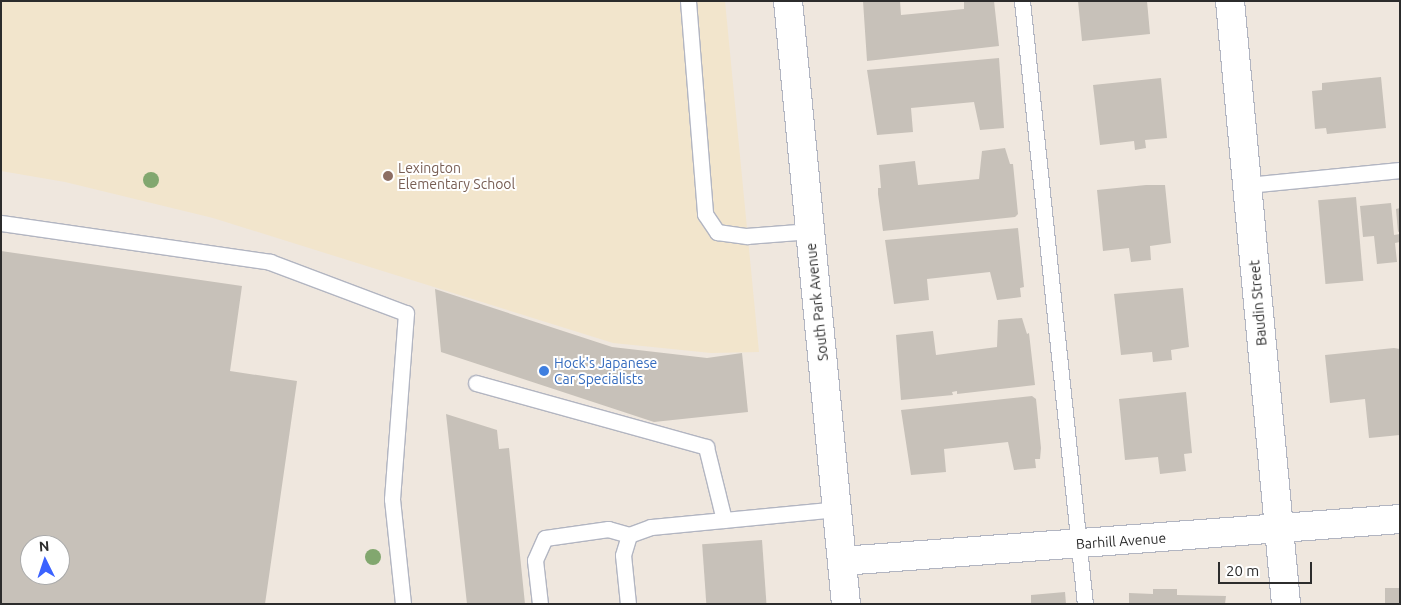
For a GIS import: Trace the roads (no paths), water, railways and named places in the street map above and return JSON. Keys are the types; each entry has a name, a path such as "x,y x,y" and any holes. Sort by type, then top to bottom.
{"street":[{"name":"South Park Avenue","path":"788,1 846,604"},
{"name":"Baudin Street","path":"1230,1 1286,604"},
{"name":"Barhill Avenue","path":"842,561 1278,530 1400,519"}],"lane":[{"path":"688,1 705,214 717,232 747,236 810,231"},
{"path":"1022,1 1085,604"},
{"path":"1247,185 1400,170"},
{"path":"1,223 270,262 406,312 392,499 403,604"},
{"path":"476,383 706,447 724,520"},
{"path":"540,604 535,560 545,538 608,529 629,536 651,527 837,509"},
{"path":"628,604 623,555 629,536"}],"place":[{"name":"Lexington Elementary School","path":"388,176"},
{"name":"Hock's Japanese Car Specialists","path":"544,371"}]}
